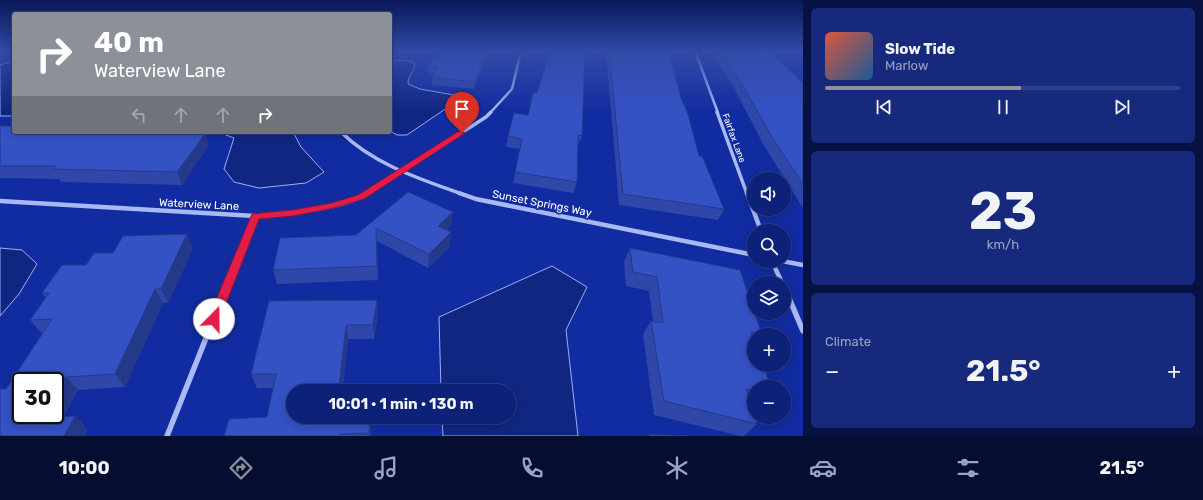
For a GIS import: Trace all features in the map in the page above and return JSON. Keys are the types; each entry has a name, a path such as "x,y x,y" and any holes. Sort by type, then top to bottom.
{"street":[{"name":"Waterview Lane","path":"0,201 255,216 293,213 347,201 361,197 486,117 512,88 516,71"},
{"name":"Fairfax Lane","path":"702,71 758,224"},
{"name":"Sunset Springs Way","path":"343,134 352,143 402,172 476,199 747,254"},
{"path":"167,436 255,216"},
{"path":"791,263 803,265"},
{"path":"791,304 803,331"}],"shaded area":[{"path":"0,71 12,71 12,116 0,116"},
{"path":"392,71 412,71 408,84 420,89 454,95 460,99 407,135 397,135 392,132"},
{"path":"223,134 294,134 301,147 324,172 306,183 259,188 234,182 224,169 234,138"},
{"path":"0,248 22,250 37,264 19,294 0,316"},
{"path":"552,266 587,287 566,330 578,436 443,436 442,424 516,424 516,384 441,384 439,317"}],"building":[{"path":"436,71 479,71 475,82 432,77"},
{"path":"544,71 584,71 582,136 578,135 577,182 515,172 522,139 508,136 514,113 528,115 533,93 537,93"},
{"path":"611,71 674,71 681,98 688,114 699,156 702,156 724,209 623,194"},
{"path":"734,71 791,71 803,83 803,184 770,134"},
{"path":"0,126 12,126 12,134 205,134 177,172 53,169 56,166 0,166"},
{"path":"408,192 453,212 438,226 451,232 429,254 376,228 377,266 273,270 280,238 356,235"},
{"path":"187,234 161,289 155,289 115,374 66,377 64,380 64,372 17,372 52,319 30,320 49,293 42,293 62,265 86,265 94,253 113,253 123,236"},
{"path":"630,248 740,270 747,290 747,320 757,320 760,328 747,328 747,372 766,372 768,380 747,380 747,422 664,401 651,321 663,323 657,277 633,272"},
{"path":"377,300 373,325 346,325 339,384 286,384 286,424 370,424 369,433 340,434 340,436 224,436 229,419 267,417 276,374 251,374 269,301"},
{"path":"12,380 12,424 64,424 64,417 75,416 64,436 0,436 0,389 6,389"},
{"path":"649,434 688,436 650,436"}],"route":[{"path":"214,319 255,216 293,213 333,205 361,197 462,133"}]}
